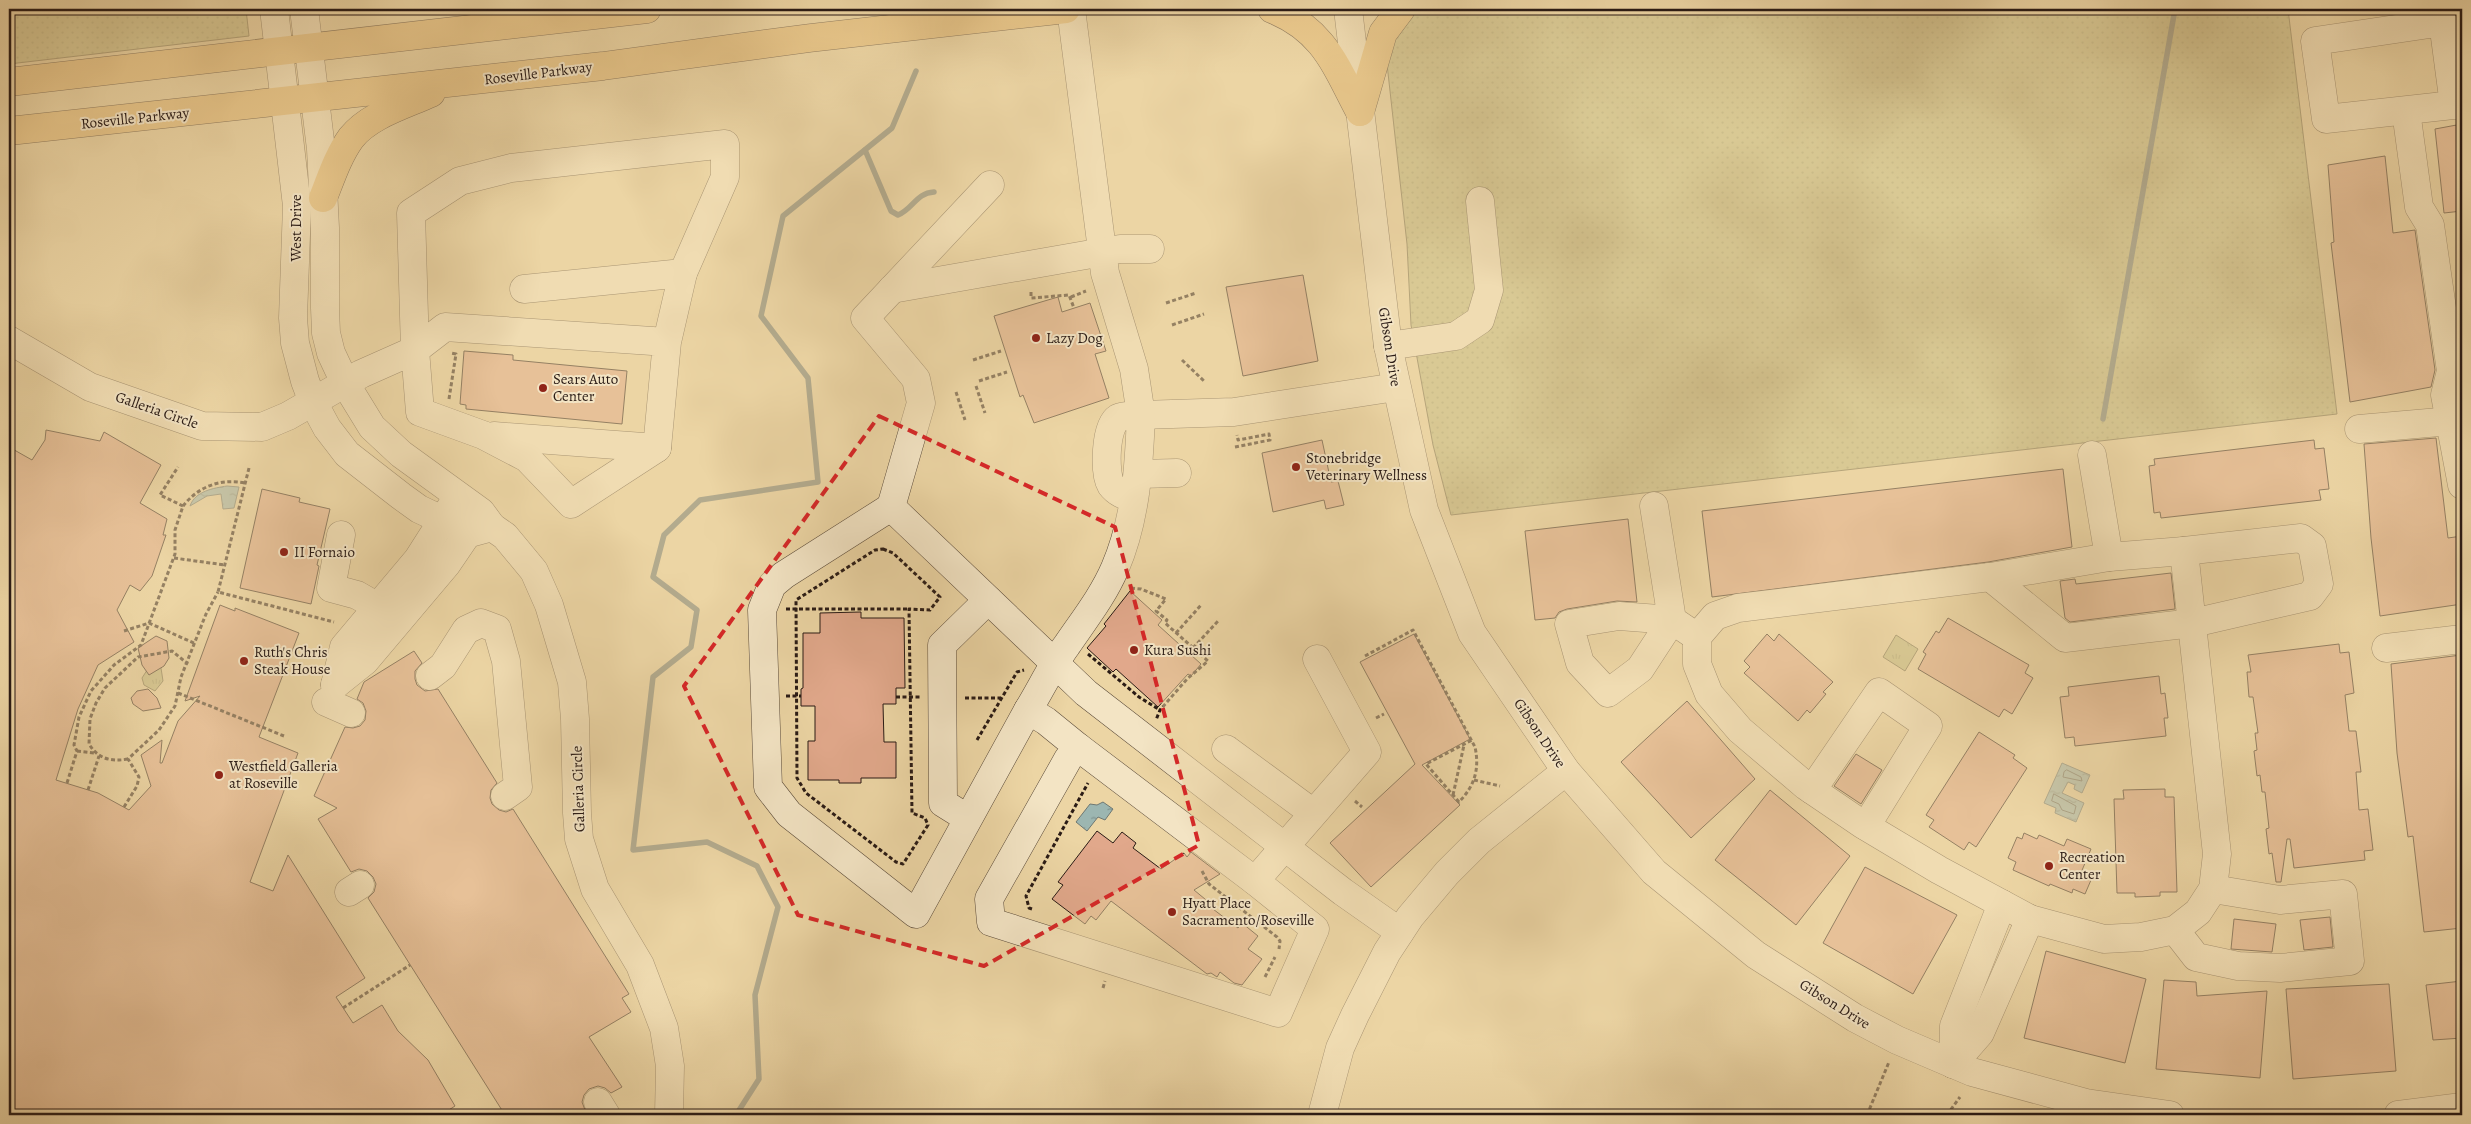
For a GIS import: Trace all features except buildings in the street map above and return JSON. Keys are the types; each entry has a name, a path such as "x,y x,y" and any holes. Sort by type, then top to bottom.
{"main road":[{"path":"9,82 647,9"},
{"name":"Roseville Parkway","path":"9,132 604,66 810,38 1066,9"},
{"path":"1272,9 1292,17 1306,26 1323,44 1360,112"},
{"path":"1360,112 1383,33 1401,9"},
{"path":"324,198 338,159 352,137 371,120 453,83"}],"street":[{"name":"West Drive","path":"274,9 297,206 293,318 295,343 305,381 313,402"},
{"name":"West Drive","path":"304,9 315,98 324,198 326,333 331,353 345,383"},
{"path":"990,184 865,318 916,379 921,403 891,507 778,580 772,585 762,610 768,787 789,814 916,914 1028,710 1042,667 1066,646 1093,608 1115,568 1130,522 1136,487 1142,415 1134,369 1105,273 1071,9"},
{"name":"Gibson Drive","path":"1348,9 1388,346 1424,510 1472,633 1566,771 1654,872 1756,955 1855,1018 1897,1040 1972,1072 2086,1103 2170,1115"},
{"path":"2443,22 2458,104 2326,120 2315,41 2443,22"},
{"path":"2406,111 2419,207 2430,225 2451,371 2445,395 2462,485"},
{"path":"725,144 725,177 683,273 667,342 657,448 571,504 527,458 483,435 420,412 415,350 410,212 460,181 511,168 725,144"},
{"path":"1388,346 1456,336 1480,320 1489,290 1480,201"},
{"path":"892,289 1120,249 1150,249"},
{"path":"524,289 683,273"},
{"path":"345,383 415,350 444,327 667,342"},
{"name":"Galleria Circle","path":"9,340 90,387 202,426 262,426 288,416 345,383 372,427 401,454 437,478 458,496 481,524"},
{"path":"1142,415 1234,412 1396,387"},
{"name":"Galleria Circle","path":"313,402 327,428 347,454 401,496 420,508 444,519 481,524 504,536 534,571 549,605 572,682 575,719 576,813 579,839 595,889 640,965 664,1028 670,1066 669,1115"},
{"path":"2359,429 2451,421"},
{"path":"483,435 657,448"},
{"path":"2092,455 2109,557"},
{"path":"1136,487 1177,473"},
{"path":"458,496 418,559 344,646 335,685 365,661 481,524"},
{"path":"1654,506 1672,620 1697,637"},
{"path":"891,507 988,600 1042,667 1133,731 1342,892 1400,932"},
{"path":"342,534 331,588 357,595 378,607"},
{"path":"1990,577 2065,638 2193,622 2310,596 2319,584 2312,546 2301,538 2109,557 1990,577 1738,608 1715,616 1697,637 1697,664 1709,694 1740,730 1812,790 1866,826 1939,870 2030,919 2104,939 2142,937 2175,930 2198,912 2212,889 2217,854 2193,622 2184,551"},
{"path":"967,818 943,803 942,645 988,600"},
{"path":"430,676 443,666 466,630 481,623 496,629 506,661 518,787 505,796"},
{"path":"2386,648 2462,639"},
{"path":"1255,881 1367,752 1316,659"},
{"path":"1812,790 1879,692 1928,726 1866,826"},
{"path":"326,702 351,713"},
{"path":"1028,710 1046,721 1315,929 1278,1013 1110,958 991,922 989,899 1068,759 1078,747"},
{"path":"1226,749 1313,813"},
{"path":"1322,1115 1343,1041 1387,952 1400,932 1422,901 1469,851 1509,816 1566,771"},
{"path":"2175,930 2196,957 2238,966 2280,968 2350,961 2343,894 2280,900 2212,889"},
{"path":"1953,1064 1954,1026 2002,904"},
{"path":"1953,1064 1980,1033 2030,919"},
{"path":"1985,947 2013,958"},
{"path":"2398,1115 2462,1107"}],"path":[{"path":"1062,288 1063,294"},
{"path":"1031,292 1032,298 1063,294 1071,297 1086,291"},
{"path":"1166,303 1196,293"},
{"path":"1071,297 1074,308"},
{"path":"1172,325 1204,314"},
{"path":"415,350 456,354 447,408"},
{"path":"973,360 1001,351"},
{"path":"1182,360 1204,381"},
{"path":"980,381 1007,372"},
{"path":"976,386 985,413"},
{"path":"956,392 965,420"},
{"path":"1235,447 1270,440 1268,434 1238,440 1236,430"},
{"path":"178,467 160,495 182,506"},
{"path":"77,751 95,753 116,761 128,759 160,730 175,706 206,614 218,592 249,468"},
{"path":"67,783 77,751 74,745 79,716 91,691 114,665 142,645 174,558 175,530 182,506 198,490 221,482 245,484"},
{"path":"762,610 794,609 909,609 930,610 940,597 893,553 883,549 875,550 800,596 796,600 794,609 797,778 806,793 896,862 903,864 928,825 925,818 912,813 909,609"},
{"path":"174,558 225,565"},
{"path":"1128,589 1141,589 1166,599 1156,611 1167,620 1165,623 1208,661 1187,679 1160,710 1159,717 1152,725"},
{"path":"218,592 334,622"},
{"path":"1176,633 1202,604"},
{"path":"1193,648 1218,621"},
{"path":"124,631 149,623 196,644"},
{"path":"1365,656 1413,630 1472,740 1477,757 1474,780 1466,796 1459,802 1426,764 1472,740"},
{"path":"1082,649 1139,697 1160,710"},
{"path":"95,753 89,744 90,719 96,703 105,688 138,657 172,651 188,664"},
{"path":"977,740 1017,672 1042,667"},
{"path":"178,693 284,736"},
{"path":"896,697 929,698"},
{"path":"964,698 1001,698"},
{"path":"1453,795 1464,744"},
{"path":"88,790 100,756"},
{"path":"124,807 137,786 139,777 128,759"},
{"path":"1038,910 1029,908 1026,896 1093,774"},
{"path":"1474,780 1500,786"},
{"path":"1200,868 1210,884 1280,941 1266,976"},
{"path":"1103,988 1110,958"},
{"path":"343,1008 410,965"},
{"path":"1866,1115 1897,1040"},
{"path":"1947,1115 1960,1097"}],"highlighted area":[{"path":"879,416 1115,527 1199,845 984,966 798,915 684,686"}],"green space":[{"path":"9,9 246,9 249,36 9,64"},
{"path":"1416,9 2288,9 2337,414 1451,515 1433,445 1411,325 1407,244 1386,55 1396,26"},
{"path":"1896,635 1918,649 1905,671 1883,657"},
{"path":"157,665 161,668 163,681 155,691 144,685 142,678 149,667"}],"water":[{"path":"227,486 239,487 234,508 223,509 221,494 207,496 190,506 192,501 200,494 211,489"},
{"path":"2062,763 2090,775 2082,793 2074,789 2075,785 2068,782 2062,793 2084,803 2076,822 2055,813 2056,808 2044,803"},
{"path":"1103,802 1113,809 1105,820 1098,817 1087,831 1076,822 1090,804 1097,805"}],"waterway":[{"path":"2103,419 2175,9"},
{"path":"736,1115 759,1079 755,995 778,907 757,866 707,842 633,850 653,677 691,647 697,610 653,577 664,535 700,500 818,482 808,378 761,316 783,216 892,128 916,71"},
{"path":"865,150 891,211 898,215 923,195 934,192"}],"place":[{"name":"Lazy Dog","path":"1036,338"},
{"name":"Sears Auto Center","path":"543,388"},
{"name":"Stonebridge Veterinary Wellness","path":"1296,467"},
{"name":"II Fornaio","path":"284,552"},
{"name":"Kura Sushi","path":"1134,650"},
{"name":"Ruth's Chris Steak House","path":"244,661"},
{"name":"Westfield Galleria at Roseville","path":"219,775"},
{"name":"Recreation Center","path":"2049,866"},
{"name":"Hyatt Place Sacramento/Roseville","path":"1172,912"}]}
